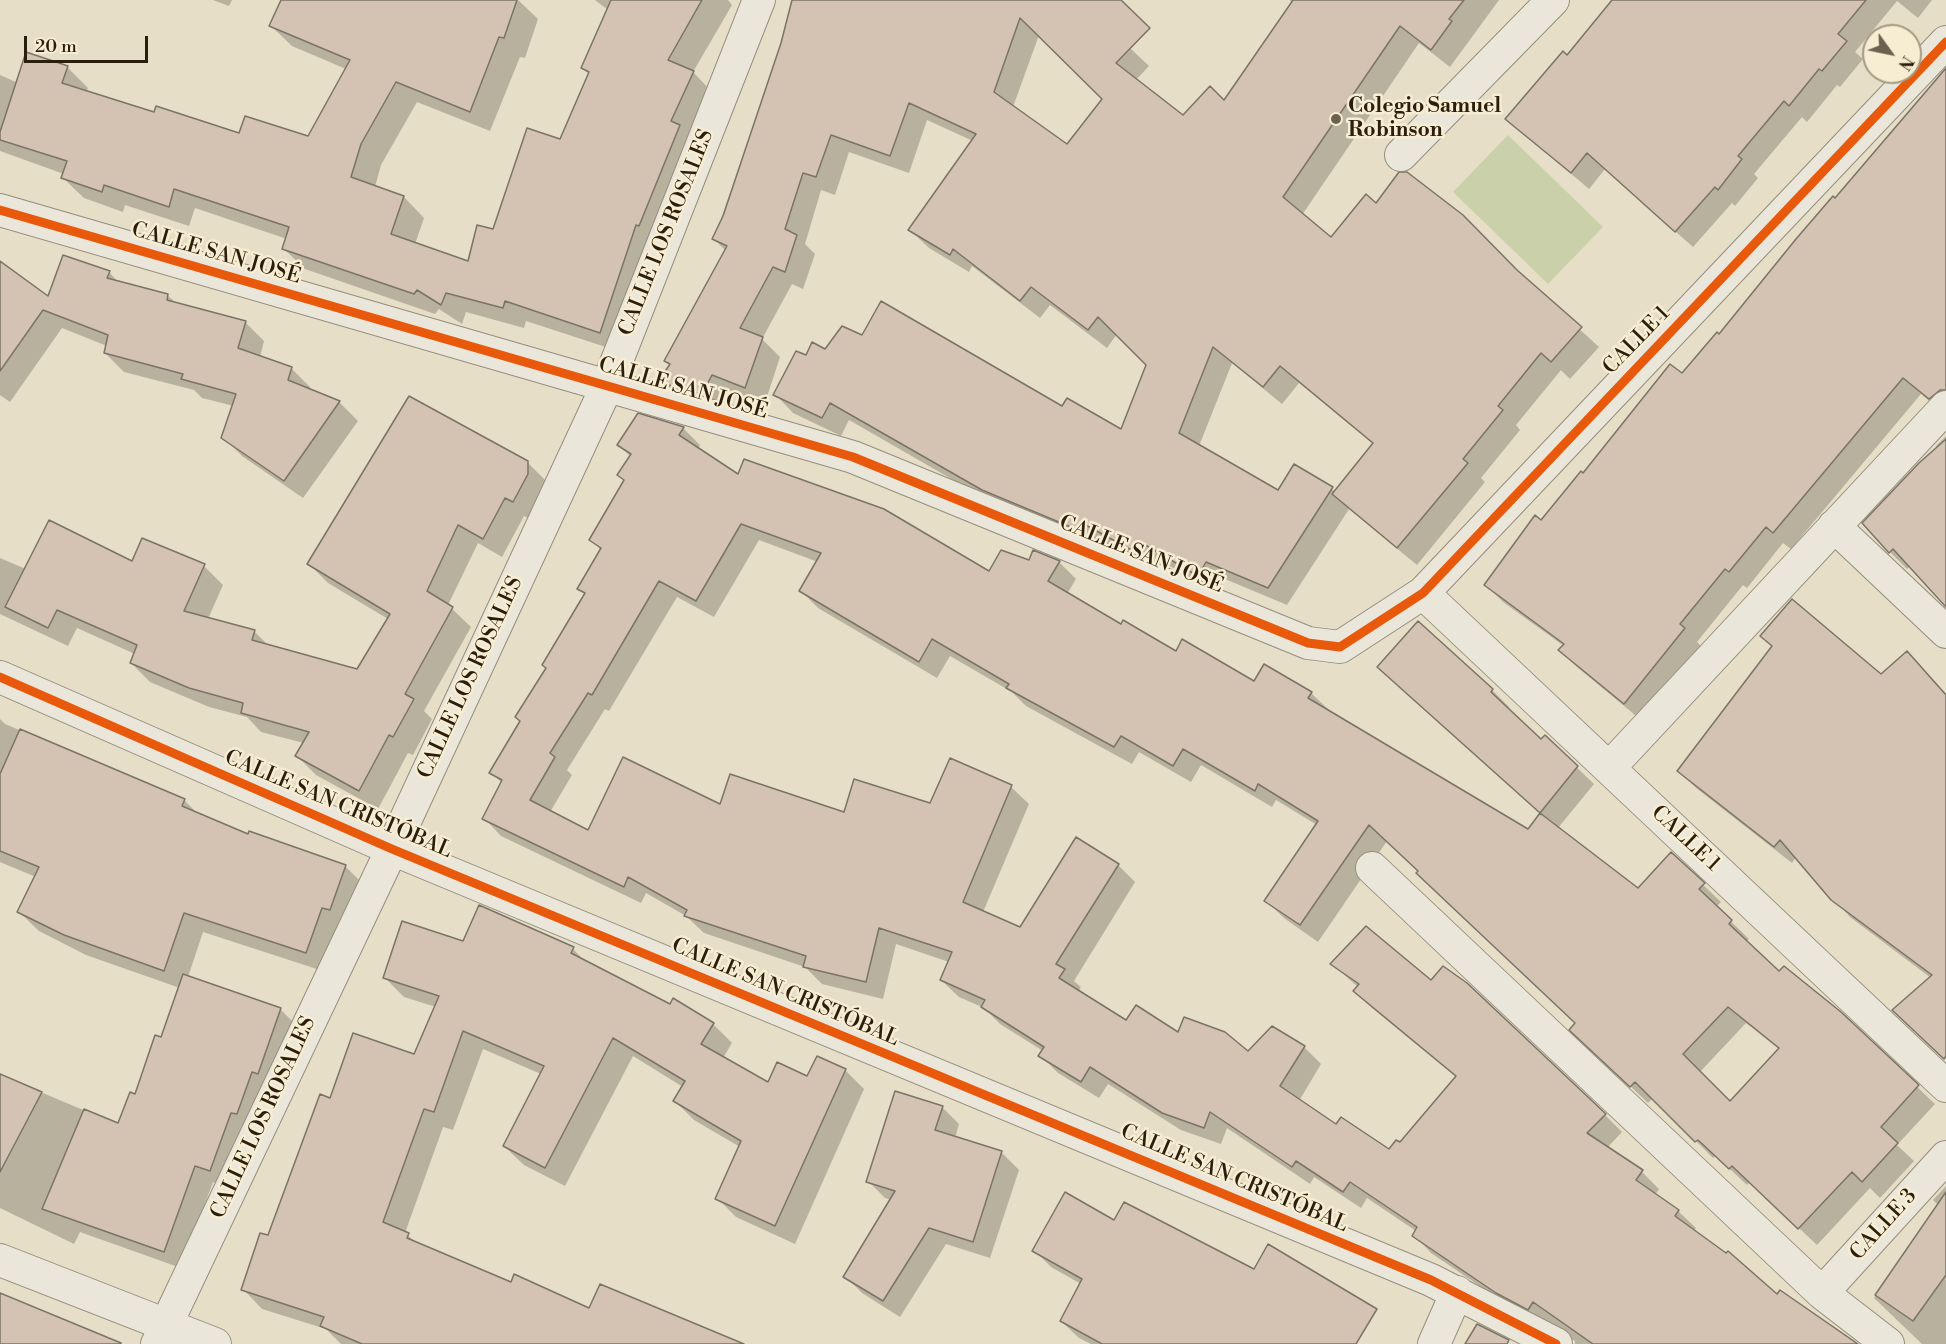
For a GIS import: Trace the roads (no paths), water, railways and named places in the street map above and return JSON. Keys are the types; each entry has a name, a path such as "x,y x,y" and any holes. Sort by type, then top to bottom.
{"street":[{"name":"CALLE LOS ROSALES","path":"161,1335 392,849 607,386 759,0"},
{"path":"1401,155 1553,0"},
{"name":"CALLE 1","path":"1340,647 1423,592 1946,42"},
{"name":"CALLE SAN JOSÉ","path":"0,210 853,457 1308,643 1340,647"},
{"path":"1609,768 1946,407"},
{"path":"1834,526 1946,632"},
{"name":"CALLE 1","path":"1423,592 1946,1086"},
{"name":"CALLE SAN CRISTÓBAL","path":"0,677 392,849 1457,1292 1556,1344"},
{"path":"1372,868 1822,1293 1888,1344"},
{"name":"CALLE 3","path":"1822,1293 1946,1157"},
{"path":"0,1260 161,1335 215,1344"},
{"path":"1434,1344 1457,1292"}],"place":[{"name":"Colegio Samuel Robinson","path":"1336,119"}]}
